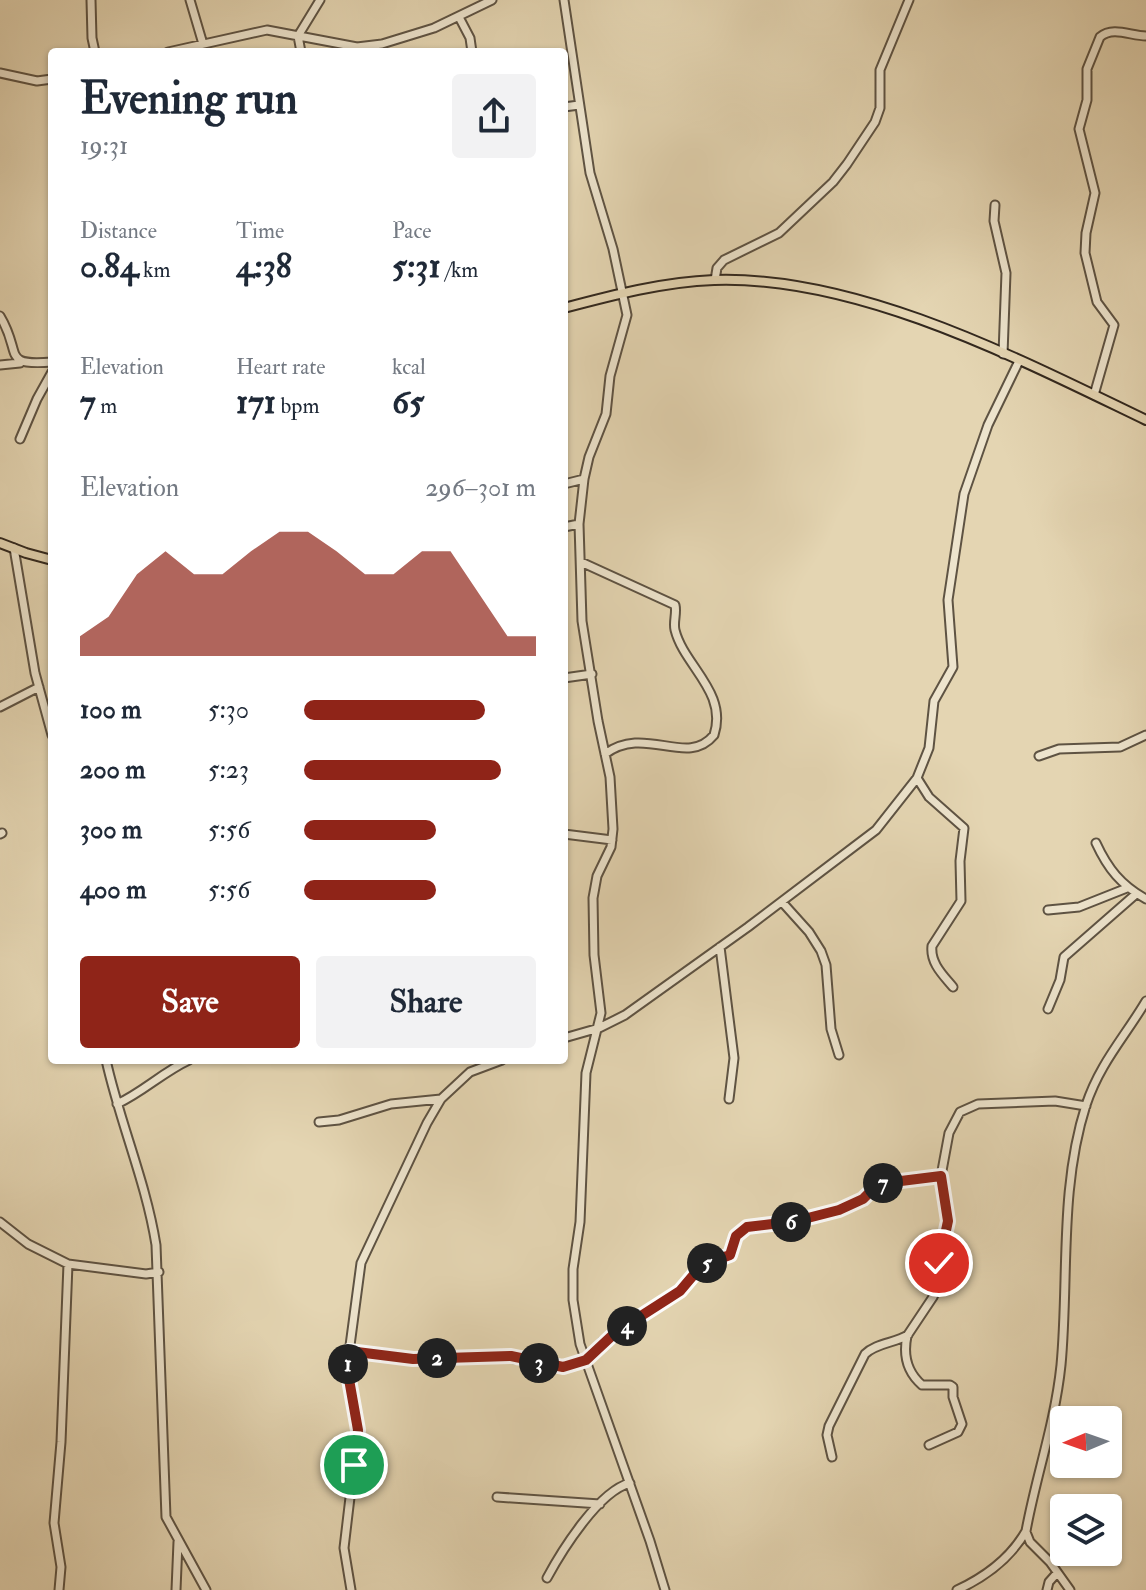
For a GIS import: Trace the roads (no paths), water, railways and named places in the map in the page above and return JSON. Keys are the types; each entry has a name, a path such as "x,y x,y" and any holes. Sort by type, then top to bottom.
{"main road":[{"path":"568,307 623,292 715,280 803,287 861,301 928,323 1146,420"},
{"path":"0,543 48,559"}],"street":[{"path":"91,0 94,48"},
{"path":"190,0 203,44"},
{"path":"300,48 298,36 320,0"},
{"path":"186,48 267,30 357,47 382,44 434,28 492,0"},
{"path":"564,0 590,173 627,315 610,376 606,414 589,457 579,524 582,621 612,799 612,840 609,854 597,876 593,898 594,955 601,1003 599,1028 590,1050 586,1073 580,1222 573,1269 576,1328 665,1590"},
{"path":"715,280 717,268 724,260 779,233 833,182 847,164 875,122 880,108 880,70 909,0"},
{"path":"459,17 471,48"},
{"path":"1094,395 1114,325 1097,302 1085,253 1095,193 1079,129 1087,100 1086,74 1100,37 1105,33 1111,31 1146,36"},
{"path":"0,73 37,81 48,80"},
{"path":"568,106 579,105"},
{"path":"995,205 994,221 1006,273 1003,354"},
{"path":"0,316 12,341 13,357 20,363"},
{"path":"568,1037 599,1028 625,1015 782,902 876,830 917,778 929,748 934,701 953,667 948,600 964,494 988,425 1019,361"},
{"path":"0,365 48,362"},
{"path":"20,439 48,379"},
{"path":"568,483 584,479"},
{"path":"568,526 579,524"},
{"path":"14,548 48,720"},
{"path":"581,562 675,605 674,628 708,686 716,718 714,735 699,747 691,749 659,743 630,743 616,746 605,754"},
{"path":"568,677 592,674"},
{"path":"0,707 39,687"},
{"path":"1039,756 1059,749 1120,747 1146,735"},
{"path":"917,778 929,797 964,828 960,861 961,901 931,952 938,968 953,987"},
{"path":"568,834 612,840"},
{"path":"1096,843 1110,871 1127,888 1146,899"},
{"path":"1048,910 1079,907 1127,888"},
{"path":"1048,1009 1060,980 1064,957 1136,894"},
{"path":"782,902 809,932 821,951 826,965 831,1029 839,1055"},
{"path":"720,947 734,1058 729,1099"},
{"path":"957,1590 996,1567 1018,1545 1026,1531 1051,1431 1059,1380 1071,1178 1086,1106 1102,1064 1130,1029 1146,1001"},
{"path":"107,1064 151,1215 159,1272 166,1517 206,1590"},
{"path":"117,1104 133,1097 182,1064"},
{"path":"351,1590 344,1548 358,1430 348,1376 361,1263 441,1099 470,1072 491,1064"},
{"path":"319,1122 339,1120 391,1104 441,1099"},
{"path":"832,1457 827,1435 829,1426 865,1354 869,1349 908,1335 938,1286 940,1256 948,1221 941,1176 954,1119 968,1107 1014,1101 1055,1101 1086,1106"},
{"path":"349,1351 413,1359 511,1356 563,1367 586,1360 616,1332 680,1291 702,1265 730,1255 736,1236 747,1227 796,1221 839,1210 863,1199 876,1186 885,1183 941,1176"},
{"path":"0,1222 28,1244 68,1264 146,1274 159,1272"},
{"path":"59,1590 61,1567 54,1523 61,1442 68,1264"},
{"path":"908,1335 907,1363 912,1375 922,1385 953,1387 962,1424 958,1432 929,1445"},
{"path":"547,1578 562,1550 600,1504 615,1488 630,1483"},
{"path":"497,1497 600,1504"},
{"path":"1026,1531 1030,1542 1070,1590"},
{"path":"176,1590 178,1542"},
{"path":"1047,1590 1057,1573"}]}
